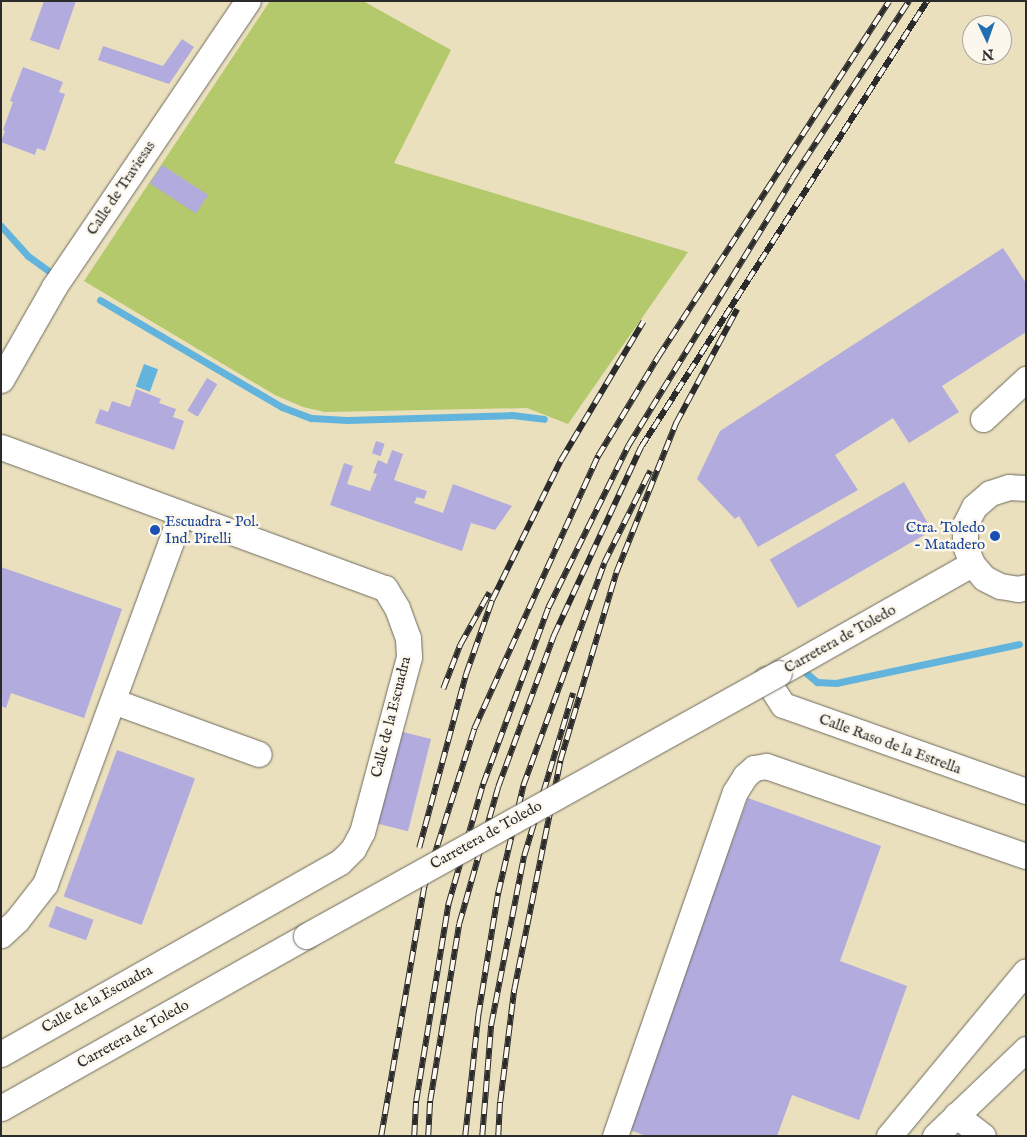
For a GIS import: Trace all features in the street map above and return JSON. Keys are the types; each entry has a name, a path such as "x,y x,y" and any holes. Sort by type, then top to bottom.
{"street":[{"name":"Calle de Traviesas","path":"1,380 54,287 248,1"},
{"path":"983,419 1026,379"},
{"name":"Calle de la Escuadra","path":"1,447 385,588 397,608 408,638 409,657 362,832 353,849 340,862 1,1054"},
{"path":"1026,488 1009,487 990,494 974,507 965,525 965,545 972,564 984,578 1000,586 1018,589 1026,587"},
{"path":"1,935 16,920 45,884 181,514"},
{"name":"Carretera de Toledo","path":"1,1108 972,564"},
{"name":"Calle Raso de la Estrella","path":"773,676 783,705 1026,791"},
{"path":"113,702 259,754"},
{"path":"615,1136 735,792 745,776 754,768 766,766 1026,856"},
{"path":"889,1136 1026,971"},
{"path":"935,1136 1026,1049"},
{"path":"956,1115 983,1136"}],"green space":[{"path":"270,1 363,1 451,50 394,163 688,252 568,424 527,408 325,412 303,407 275,395 84,281"}],"water":[{"path":"144,364 158,369 150,392 136,387"}],"building":[{"path":"44,1 76,1 59,50 30,40"},
{"path":"182,39 194,47 169,84 98,60 103,46 163,66"},
{"path":"23,67 63,82 59,92 65,94 45,151 37,148 35,155 1,142 5,131 3,130 13,102 10,101"},
{"path":"162,165 208,195 196,213 150,183"},
{"path":"1003,248 1026,283 1026,332 942,386 959,412 909,443 893,418 835,455 858,490 758,547 739,516 735,519 697,479 720,431"},
{"path":"207,378 217,384 198,417 187,411"},
{"path":"136,389 161,399 159,403 176,409 173,417 184,421 174,450 95,423 100,409 108,412 112,401 130,407"},
{"path":"376,441 385,444 381,456 372,453"},
{"path":"392,450 403,454 394,480 427,491 424,499 417,497 414,503 443,513 453,484 512,506 495,530 471,523 462,551 330,505 344,463 353,466 347,484 370,491 377,474 373,473 378,460 387,464"},
{"path":"904,482 932,530 798,608 770,560"},
{"path":"1,567 122,609 84,718 11,693 6,708 1,706"},
{"path":"399,731 431,739 408,831 376,823"},
{"path":"117,750 195,778 142,925 64,897"},
{"path":"748,798 881,846 840,961 907,986 859,1120 792,1095 777,1136 646,1136 627,1129"},
{"path":"56,906 94,920 86,940 48,927"}],"waterway":[{"path":"1,226 28,256 49,271"},
{"path":"100,300 282,407 311,418 347,420 512,415 544,419"},
{"path":"805,672 817,682 836,683 1019,644"}],"railway":[{"path":"381,1136 424,887 474,729 598,456 658,357 889,1"},
{"path":"414,1136 416,1101 448,905 483,784 548,608 628,446 792,179 909,1"},
{"path":"428,1136 430,1101 459,924 498,787 554,635 641,447 927,1"},
{"path":"498,1136 500,1102 514,990 560,761 616,573 676,423 737,309"},
{"path":"419,848 466,674 492,600 561,460 643,322"},
{"path":"465,1136 478,1016 498,893 523,786 604,563 650,471"},
{"path":"443,689 460,645 489,593"},
{"path":"482,1136 491,1025 524,856 573,693"}],"place":[{"name":"Escuadra - Pol. Ind. Pirelli","path":"155,530"},
{"name":"Ctra. Toledo - Matadero","path":"995,536"}]}
